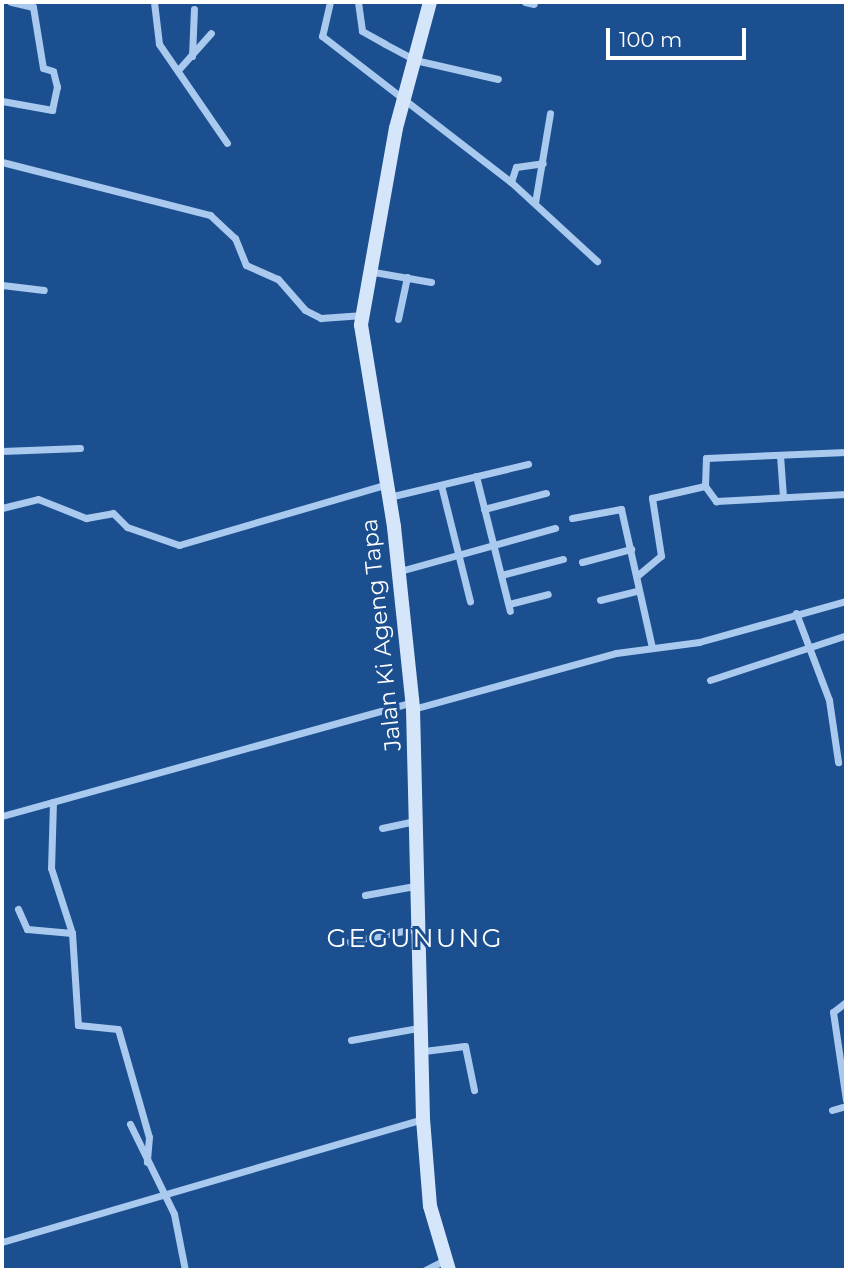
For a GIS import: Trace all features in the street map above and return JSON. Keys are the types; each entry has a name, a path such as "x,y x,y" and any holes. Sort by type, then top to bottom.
{"street":[{"path":"2,101 52,110 57,87 53,71 43,68 33,7 11,2"},
{"path":"154,2 154,32 179,69 206,122 227,143"},
{"path":"330,2 319,32 403,101 511,182 597,261"},
{"path":"358,2 362,31 415,60 498,79"},
{"name":"Jalan Ki Ageng Tapa","path":"430,2 403,101 368,271 362,315 400,571 413,706 423,927 423,1119 430,1206 448,1265"},
{"path":"525,2 534,4"},
{"path":"192,57 194,9"},
{"path":"179,69 211,33"},
{"path":"535,203 550,113"},
{"path":"2,162 209,215 235,238 246,265 278,279 305,310 321,318 362,315"},
{"path":"511,182 516,167 543,163"},
{"path":"368,271 431,282"},
{"path":"398,319 407,277"},
{"path":"2,285 44,290"},
{"path":"2,452 79,448"},
{"path":"846,452 706,458 705,486 708,498 716,501 846,494"},
{"path":"780,456 783,498"},
{"path":"2,508 38,499 86,518 113,513 127,527 178,545 389,491 441,485 528,464"},
{"path":"476,476 510,607 548,594"},
{"path":"441,485 470,601"},
{"path":"638,575 661,556 652,498 705,486"},
{"path":"484,509 547,493"},
{"path":"572,518 619,507 638,575 636,591 652,648"},
{"path":"400,571 459,557 494,544 555,528"},
{"path":"582,562 631,549"},
{"path":"501,575 563,559"},
{"path":"600,600 636,591"},
{"path":"2,816 413,706 846,601"},
{"path":"796,613 829,700 838,762"},
{"path":"710,680 844,636"},
{"path":"52,802 51,868 72,933 78,1025 118,1029 149,1137 148,1162"},
{"path":"382,828 420,820"},
{"path":"365,895 421,885"},
{"path":"18,909 27,929 72,933"},
{"path":"348,942 423,927"},
{"path":"846,1002 833,1012 846,1100"},
{"path":"351,1040 424,1027"},
{"path":"424,1051 465,1046 474,1090"},
{"path":"832,1110 846,1106"},
{"path":"2,1242 423,1119"},
{"path":"130,1124 165,1196 184,1246 185,1270"},
{"path":"425,1270 448,1265"}],"district":[{"name":"GEGUNUNG","path":"415,939"}]}
